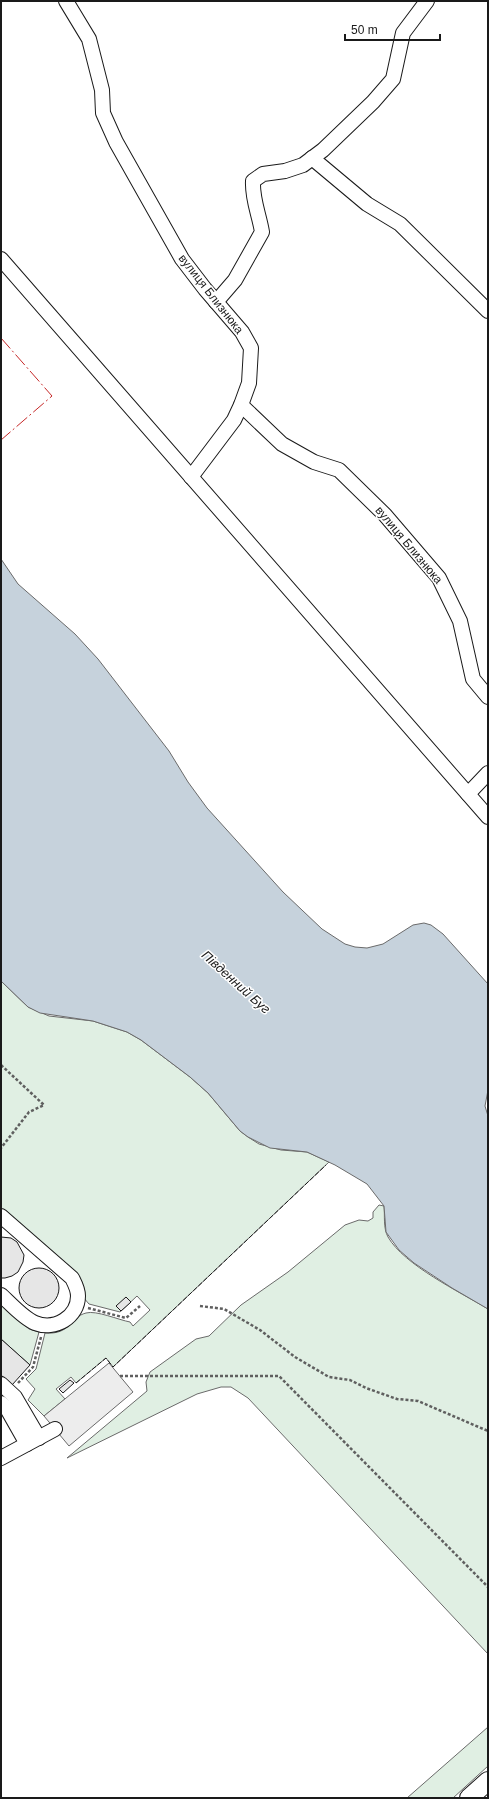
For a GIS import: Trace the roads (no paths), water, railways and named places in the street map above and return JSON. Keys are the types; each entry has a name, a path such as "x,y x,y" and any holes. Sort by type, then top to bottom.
{"main road":[{"path":"469,1798 488,1781"}],"street":[{"name":"вулиця Близнюка","path":"66,1 89,39 102,90 103,113 116,142 182,259 242,332 251,348 249,384 241,405 282,444 314,462 339,470 385,515 439,578 460,621 473,679 488,697"},
{"path":"216,302 235,280 262,232 252,193 253,181 263,174 286,171 303,165 323,150 368,107 393,79 403,33 427,1"},
{"path":"312,158 368,204 400,224 488,312"},
{"path":"1,259 488,817"},
{"path":"191,477 234,420 241,405"},
{"path":"468,794 488,773"},
{"path":"1,1216 72,1278 77,1291 76,1306 72,1314 65,1320 55,1325 44,1325 31,1320 1,1295"},
{"path":"4,1393 6,1407 33,1441"},
{"path":"1,1458 55,1430"}],"water":[{"name":"Південний Буг","path":"1,559 18,584 75,634 98,659 169,751 188,782 207,808 283,892 322,929 345,944 367,948 383,944 413,925 424,923 431,925 443,934 488,984 488,1090 485,1106 488,1116 488,1309 414,1263 399,1250 386,1232 384,1206 367,1184 335,1165 307,1152 270,1148 248,1137 240,1131 208,1093 190,1077 141,1040 127,1032 93,1021 40,1013 28,1007 1,981"}]}
